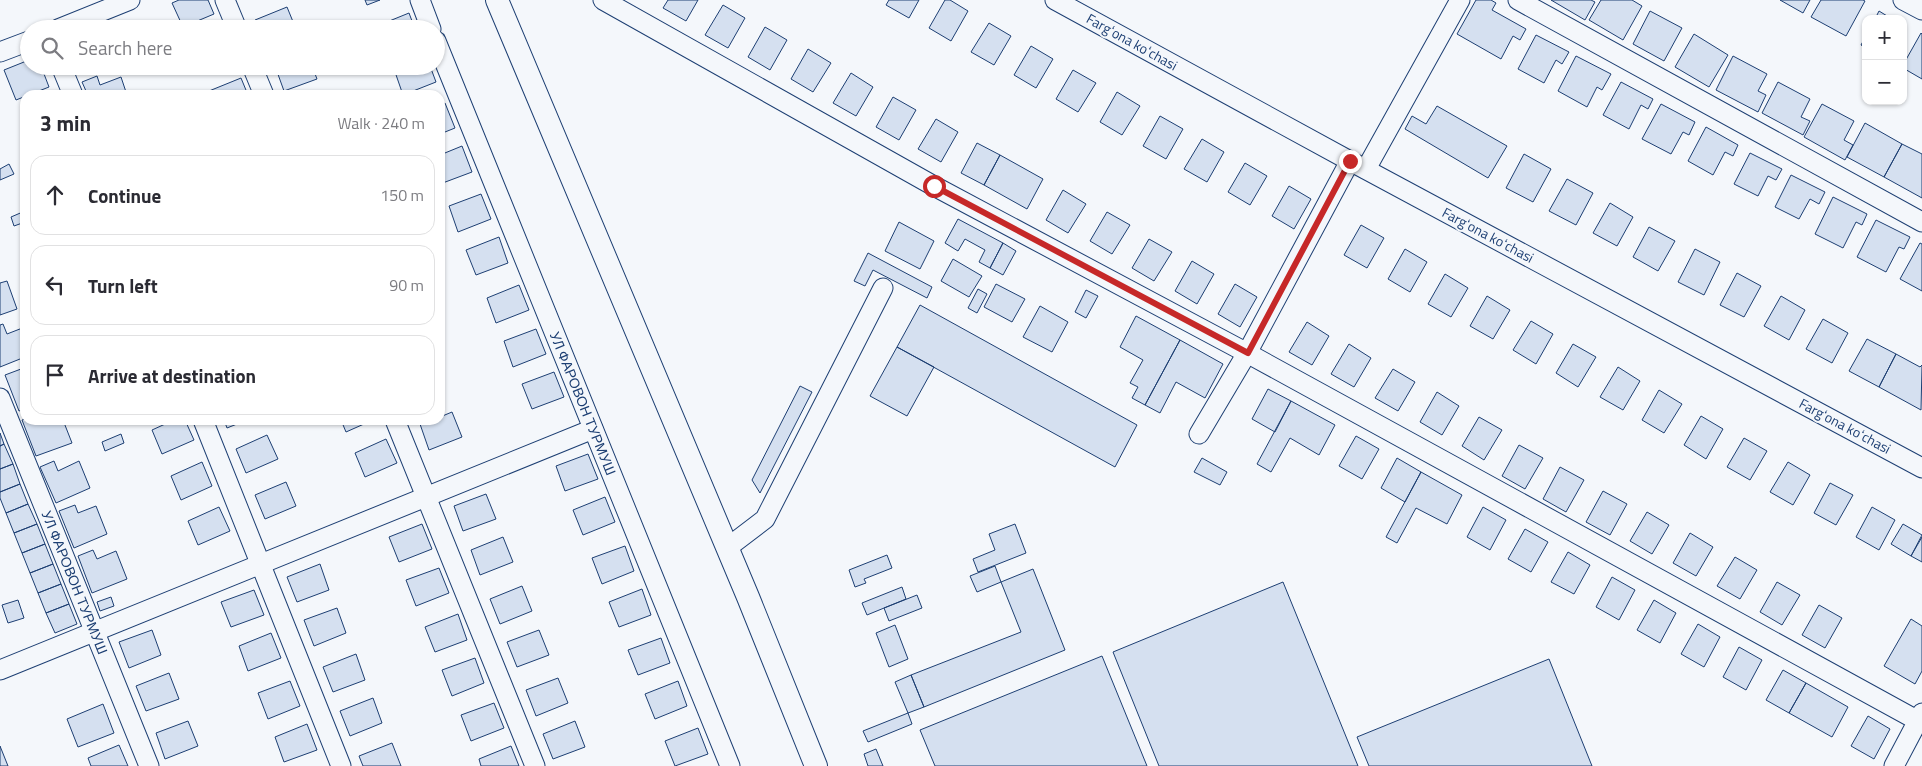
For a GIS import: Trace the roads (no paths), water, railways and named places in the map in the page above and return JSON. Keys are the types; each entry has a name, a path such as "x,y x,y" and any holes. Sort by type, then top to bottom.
{"main road":[{"path":"497,0 727,548 816,766"}],"street":[{"path":"225,0 233,20"},
{"path":"420,0 428,20"},
{"path":"603,0 934,186 1248,353 1921,719 1894,766"},
{"name":"Fargʻona koʻchasi","path":"1055,0 1085,8 1358,165 1922,468"},
{"path":"1199,434 1358,165 1460,0"},
{"path":"1518,0 1922,222"},
{"path":"1903,0 1922,10"},
{"path":"80,20 125,1"},
{"path":"0,52 20,44"},
{"name":"УЛ ФАРОВОН ТУРМУШ","path":"445,63 730,766"},
{"path":"64,75 70,90"},
{"path":"256,75 262,90"},
{"path":"727,548 765,519 882,288"},
{"name":"УЛ ФАРОВОН ТУРМУШ","path":"0,398 149,766"},
{"path":"205,425 342,766"},
{"path":"397,425 535,766"},
{"path":"0,670 594,429"}]}
